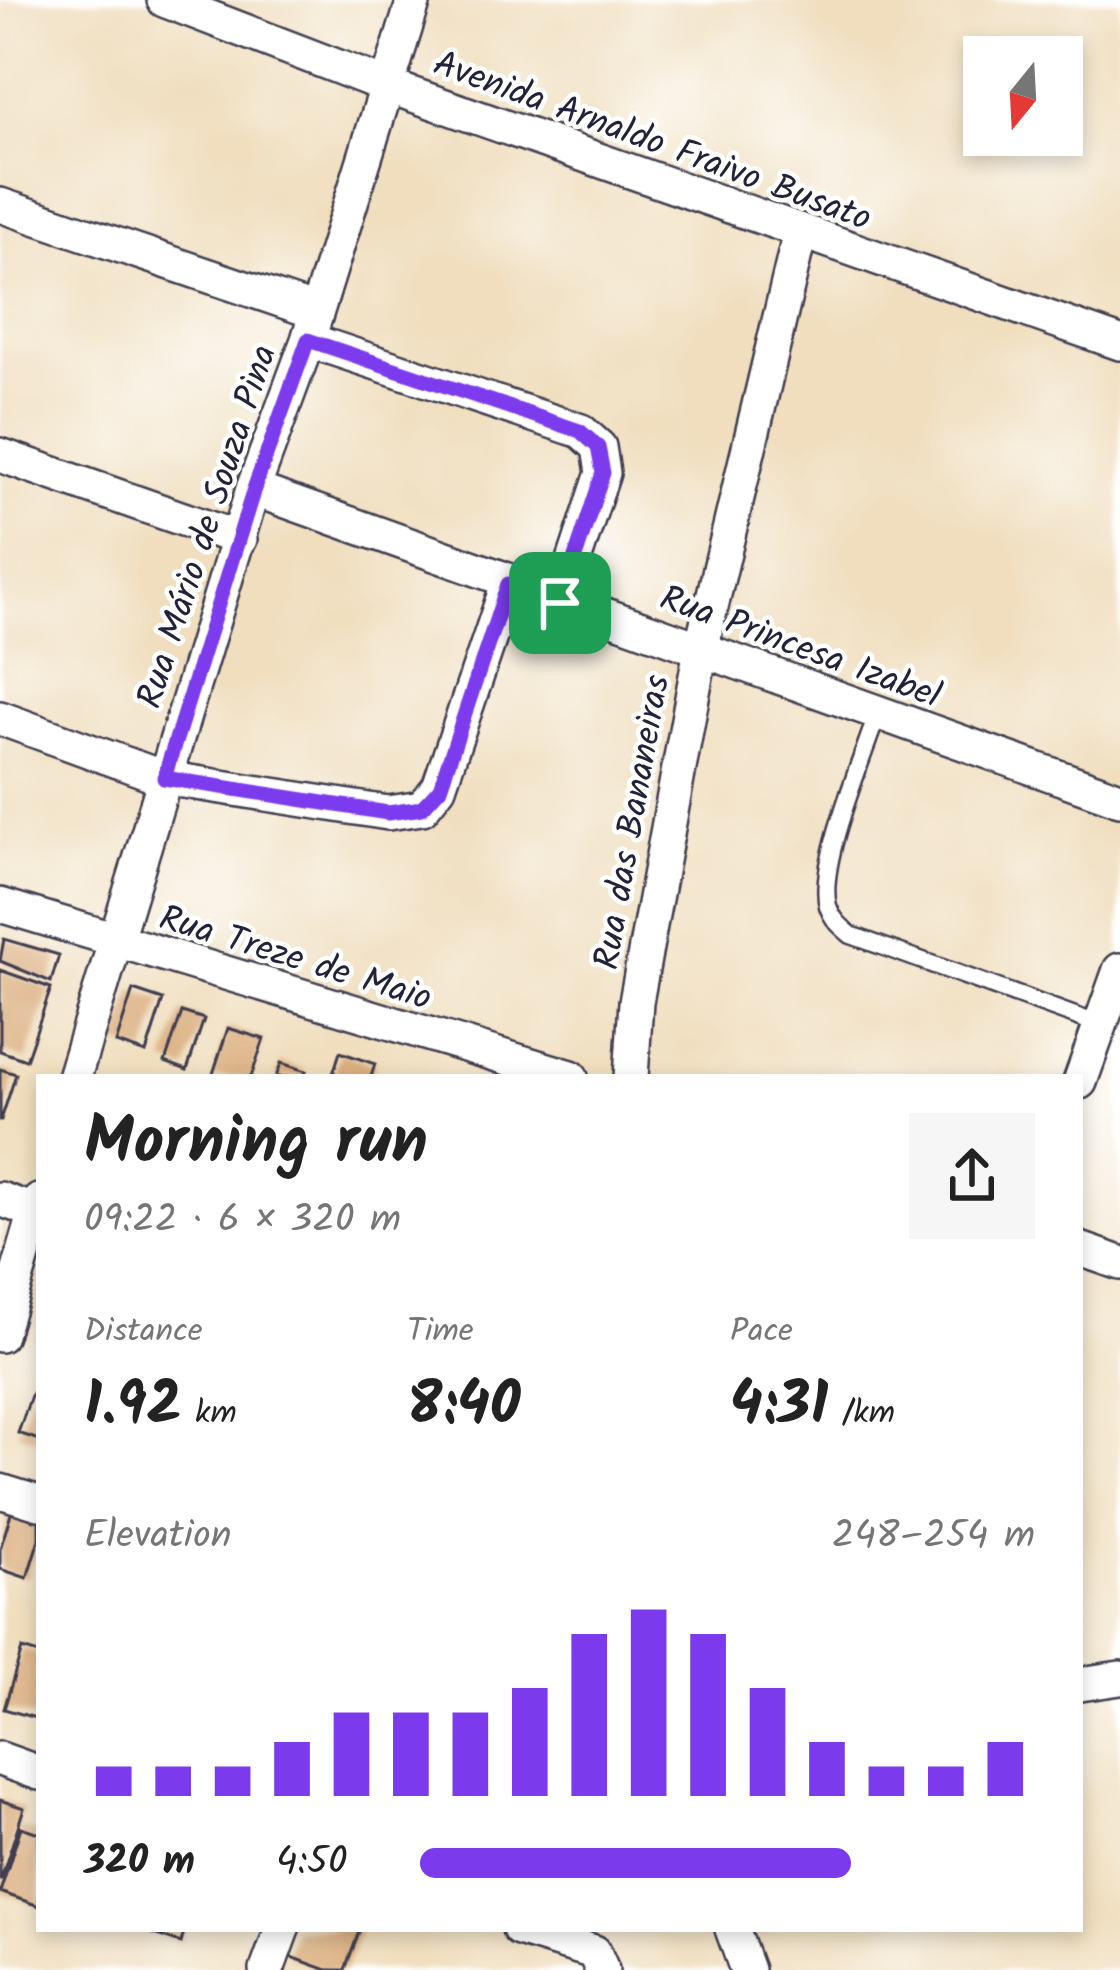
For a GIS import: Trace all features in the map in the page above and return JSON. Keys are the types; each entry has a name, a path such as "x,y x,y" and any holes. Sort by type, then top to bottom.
{"street":[{"name":"Avenida Arnaldo Fraivo Busato","path":"164,0 385,85 1120,343"},
{"name":"Rua Mário de Souza Pina","path":"75,1074 112,940 254,489 414,0"},
{"path":"0,205 580,431 598,447 603,473 560,603"},
{"name":"Rua das Bananeiras","path":"631,1074 636,1002 701,649 800,233"},
{"path":"0,455 240,539"},
{"name":"Rua Princesa Izabel","path":"254,489 560,603 1120,799"},
{"path":"0,718 164,778 388,813 422,808 440,788 508,584"},
{"name":"Rua Treze de Maio","path":"0,905 491,1067 547,1074"},
{"path":"1083,1074 1120,970"},
{"path":"0,1199 36,1208"},
{"path":"0,1335 36,1216"},
{"path":"1083,1251 1120,1263"},
{"path":"0,1491 36,1502"},
{"path":"1083,1684 1120,1678"},
{"path":"0,1760 36,1772"},
{"path":"267,1970 281,1932"},
{"path":"526,1932 598,1961"},
{"path":"733,1932 747,1970"}],"lane":[{"path":"877,715 828,873 827,903 837,923 851,935 1100,1025"}],"building":[{"path":"4,939 59,955 51,982 0,961"},
{"path":"0,970 51,988 26,1060 0,1051"},
{"path":"133,990 163,1000 146,1053 116,1043"},
{"path":"182,1012 204,1019 187,1070 165,1062"},
{"path":"228,1028 264,1039 252,1074 213,1074"},
{"path":"340,1052 375,1064 372,1074 333,1074"},
{"path":"281,1063 306,1071 305,1074 277,1074"},
{"path":"0,1069 16,1074 1,1120 0,1120"},
{"path":"32,1393 36,1395 36,1439 18,1433"},
{"path":"14,1504 36,1511 36,1549 27,1578 0,1569 0,1549"},
{"path":"22,1649 36,1653 36,1718 4,1709"},
{"path":"0,1800 24,1808 1,1879 0,1879"},
{"path":"21,1827 36,1832 36,1905 0,1892"},
{"path":"148,1932 184,1932 181,1943"},
{"path":"294,1932 359,1932 345,1970 327,1970 286,1955"}],"route":[{"path":"308,340 580,431 598,447 603,473 560,603 508,584 440,788 422,808 388,813 164,778 254,489 308,340"}]}
